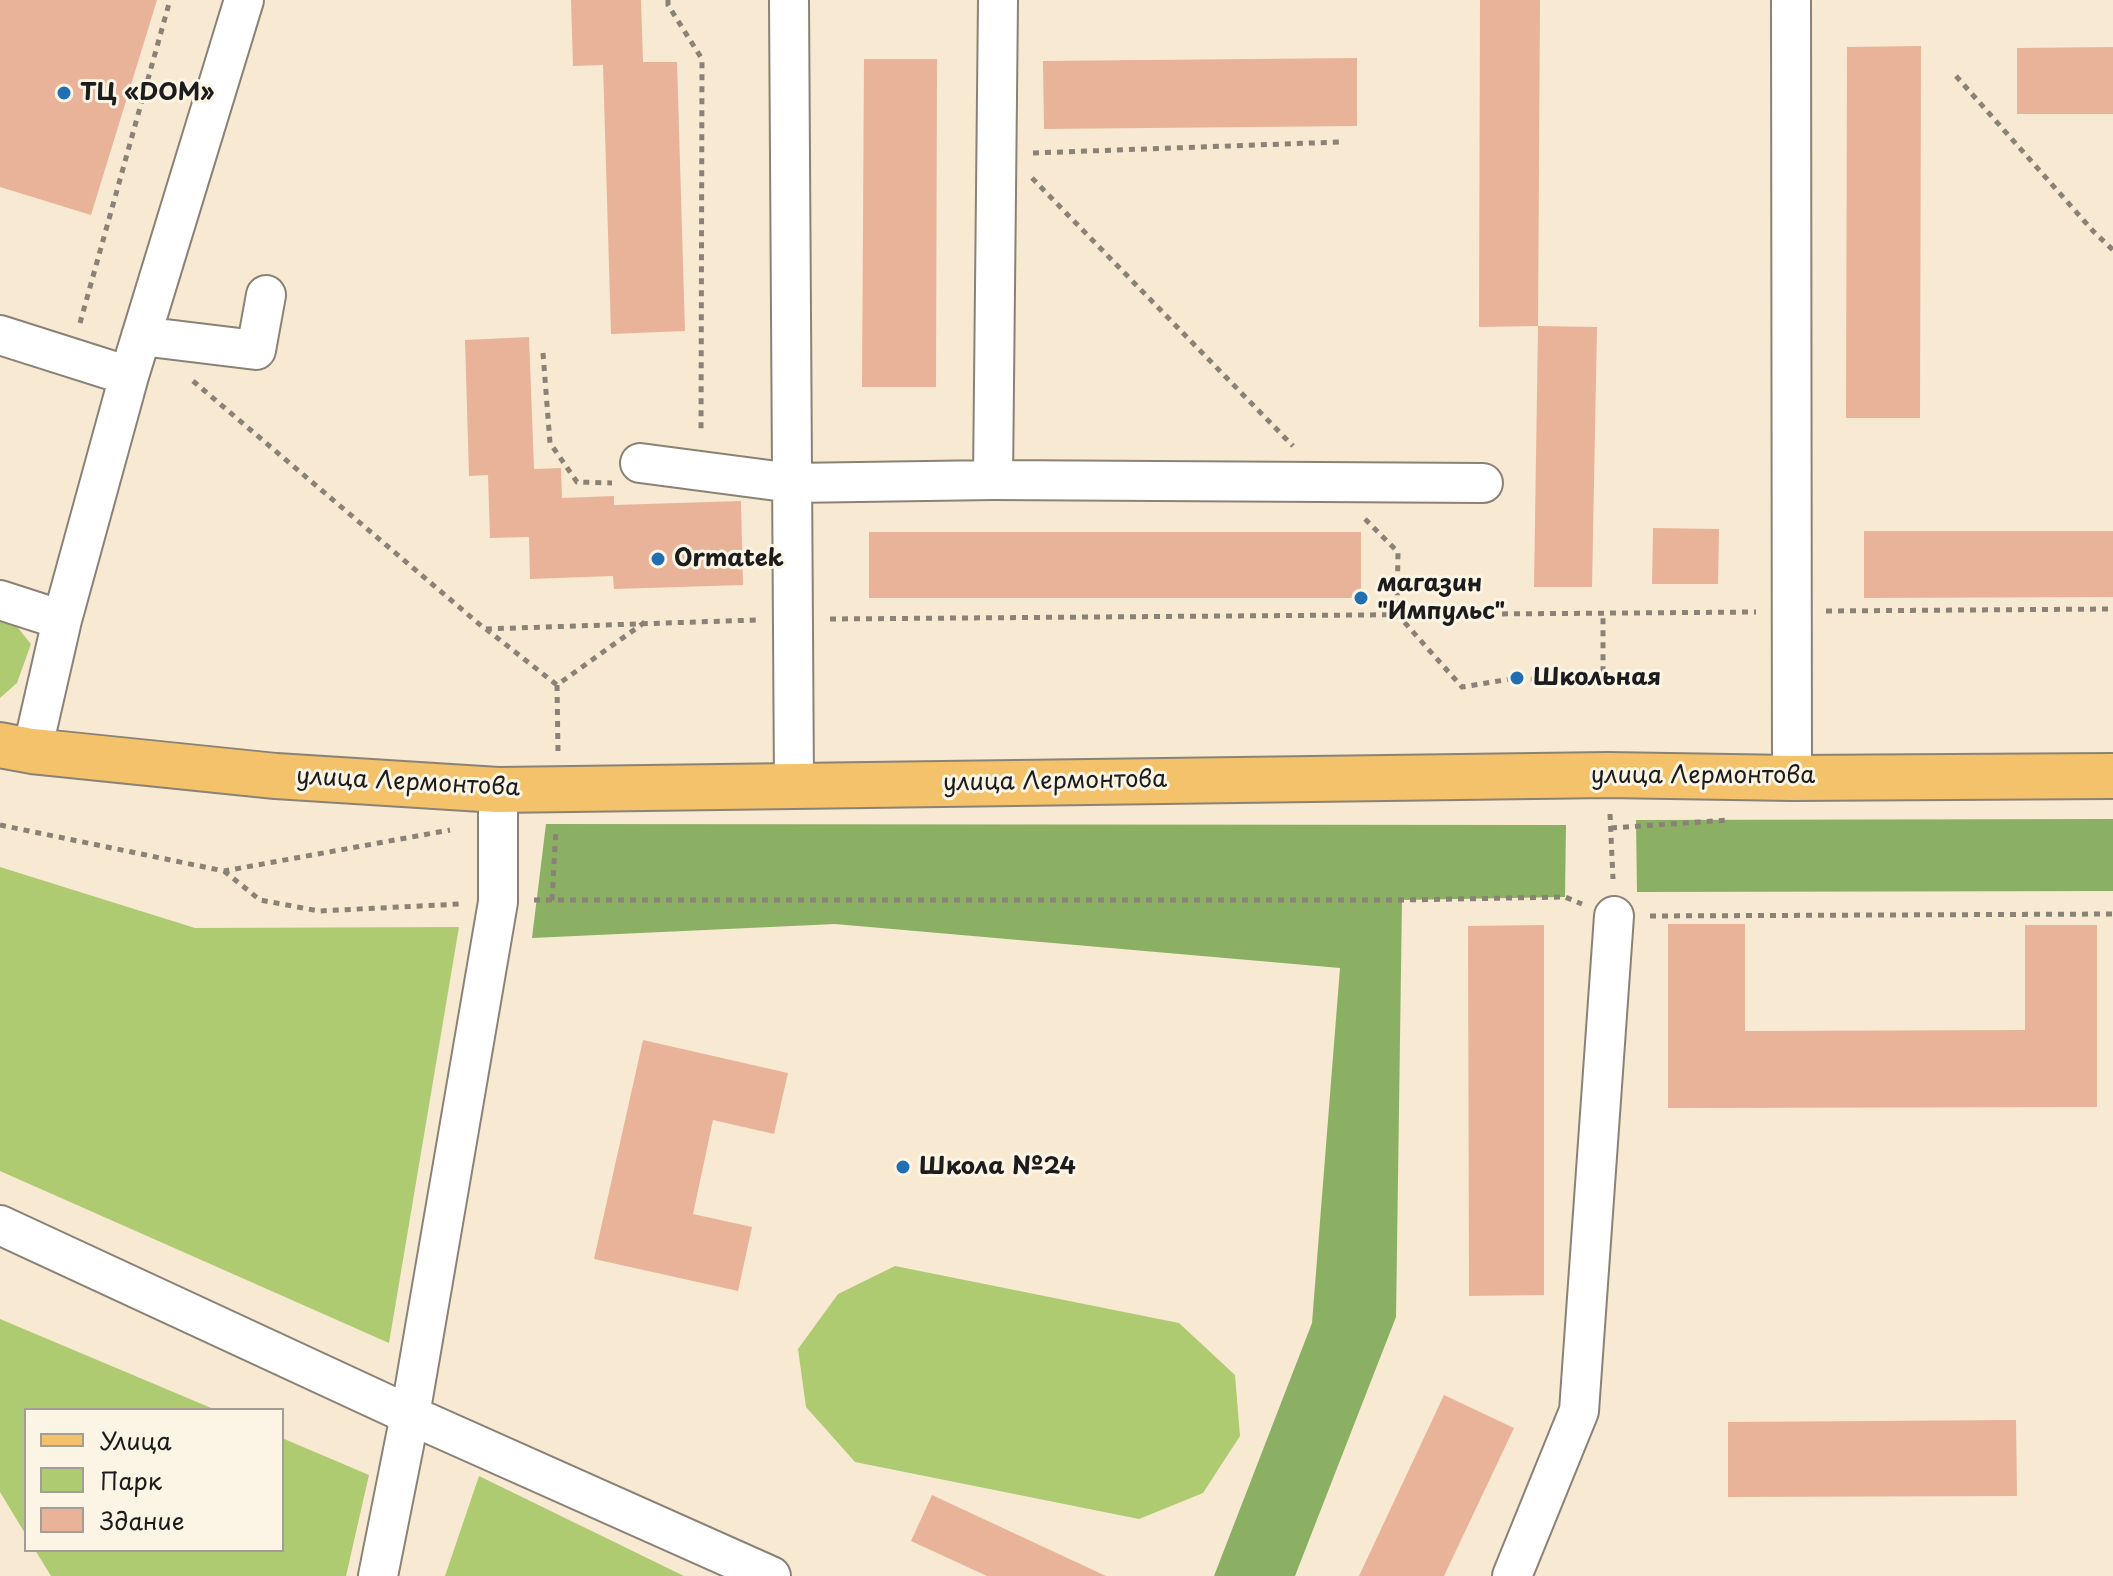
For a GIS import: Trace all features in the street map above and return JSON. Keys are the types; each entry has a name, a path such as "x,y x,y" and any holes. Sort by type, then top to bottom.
{"main road":[{"name":"улица Лермонтова","path":"16,748 276,776 498,806 794,785 1608,775 1792,778 2113,776"}],"street":[{"path":"16,748 62,620 129,376 244,0"},
{"path":"789,0 794,785"},
{"path":"993,480 998,0"},
{"path":"1791,0 1792,778"},
{"path":"141,336 256,350 266,295"},
{"path":"0,335 129,376"},
{"path":"632,473 701,471 792,483 993,480 1483,483"},
{"path":"0,600 62,620"},
{"path":"378,1576 410,1415 498,902 498,806"},
{"path":"1512,1576 1579,1411 1614,916"},
{"path":"0,1225 410,1415 771,1576"}],"path":[{"path":"141,336 79,325 170,0"},
{"path":"668,0 668,5 702,59 701,471"},
{"path":"1956,76 2113,250"},
{"path":"1024,154 1340,142"},
{"path":"1031,177 1398,552 1397,614 1462,687 1517,678 1603,684 1603,613"},
{"path":"543,353 550,443 577,482 632,473"},
{"path":"188,377 485,629 557,685"},
{"path":"485,629 793,619 2113,609"},
{"path":"557,685 645,622"},
{"path":"557,685 558,723"},
{"path":"0,825 224,871 498,806"},
{"path":"1609,807 1614,916"},
{"path":"1611,828 1739,820"},
{"path":"552,900 557,823"},
{"path":"224,871 260,900 319,911 552,900 1402,900 1565,897 1614,916 2113,914"}],"green space":[{"path":"0,618 14,623 31,644 17,683 0,698"},
{"path":"2113,819 2113,891 1637,892 1636,820"},
{"path":"546,824 1566,825 1565,897 1402,900 1396,1317 1295,1576 1214,1576 1312,1323 1340,968 835,924 532,938"},
{"path":"0,867 195,928 459,927 389,1343 0,1171"},
{"path":"895,1266 1179,1323 1235,1375 1240,1436 1203,1493 1139,1519 855,1462 806,1407 798,1349 838,1294"},
{"path":"0,1319 211,1408 24,1408 24,1532 0,1492"},
{"path":"284,1439 369,1475 346,1576 51,1576 36,1552 284,1552"},
{"path":"479,1476 684,1576 445,1576"}],"building":[{"name":"ТЦ «DOM»","path":"0,0 157,0 91,215 0,187"},
{"path":"571,0 641,0 643,62 677,62 685,331 611,334 603,65 573,66"},
{"path":"1480,0 1540,0 1538,326 1479,327"},
{"path":"1921,46 1920,418 1846,418 1847,47"},
{"path":"2113,47 2113,114 2017,114 2017,48"},
{"path":"1357,58 1357,126 1044,129 1043,61"},
{"path":"864,59 937,59 936,387 862,387"},
{"path":"1538,326 1597,327 1592,587 1534,587"},
{"path":"529,337 534,469 561,468 562,498 614,496 614,505 741,501 743,585 614,589 613,576 530,579 529,537 490,538 488,475 469,476 465,340"},
{"path":"1653,528 1719,529 1718,584 1652,584"},
{"path":"1864,531 2113,531 2113,597 1864,598"},
{"path":"869,532 1361,532 1361,598 869,598"},
{"path":"1668,924 1745,924 1745,1031 2025,1030 2025,925 2097,925 2097,1107 1668,1108"},
{"path":"1544,925 1544,1295 1469,1296 1468,926"},
{"path":"643,1040 788,1073 774,1134 713,1120 693,1214 752,1227 738,1291 594,1259"},
{"path":"1444,1395 1514,1428 1444,1576 1359,1576"},
{"path":"2016,1420 2017,1496 1728,1497 1728,1422"},
{"path":"932,1495 1106,1576 987,1576 911,1541"}],"place":[{"name":"ТЦ «DOM»","path":"64,93"},
{"name":"Ormatek","path":"658,559"},
{"name":"магазин \"Импульс\"","path":"1361,598"},
{"name":"Школьная","path":"1517,678"},
{"name":"Школа №24","path":"903,1167"}]}
